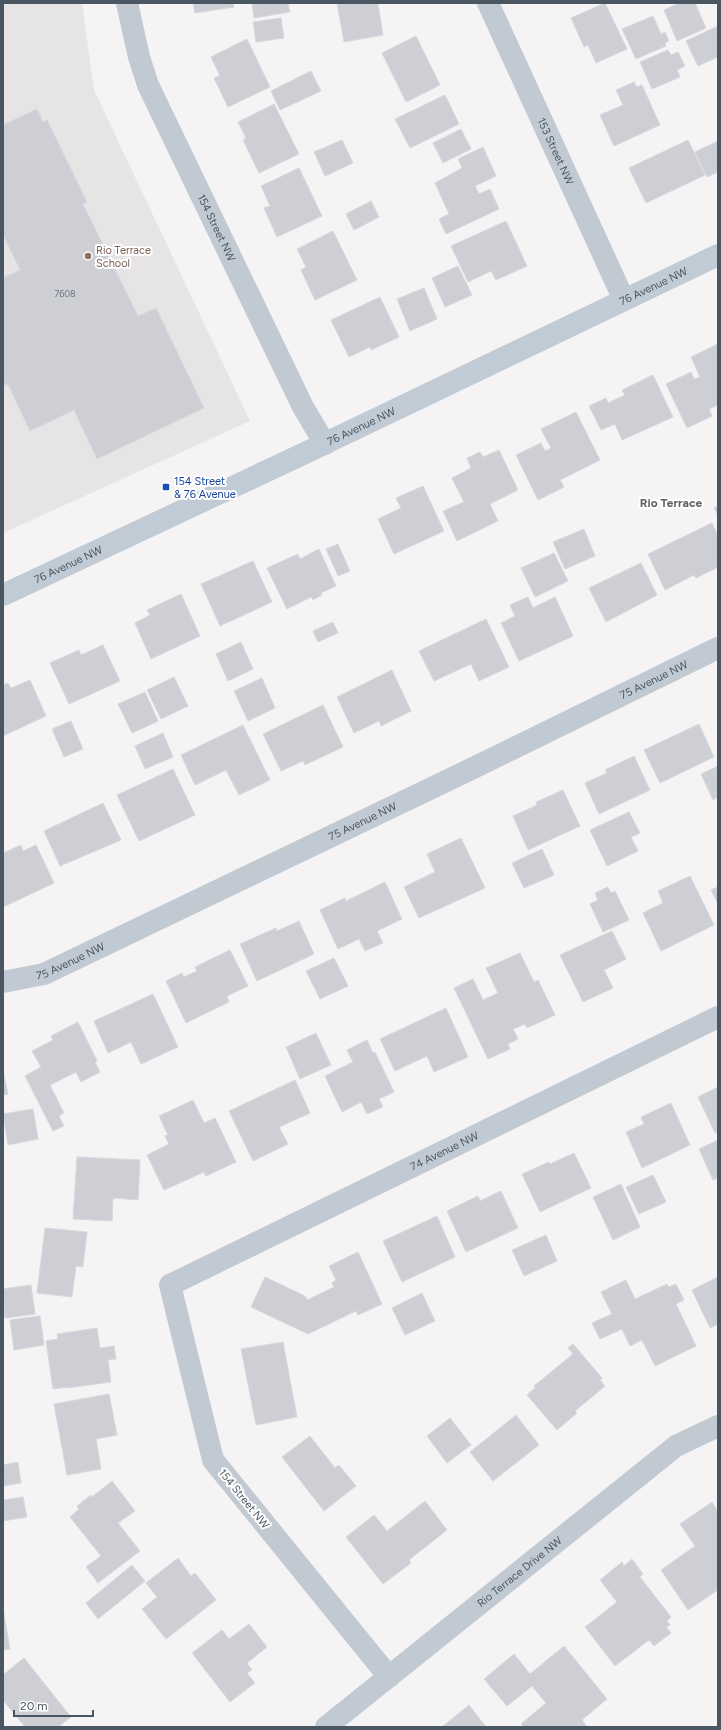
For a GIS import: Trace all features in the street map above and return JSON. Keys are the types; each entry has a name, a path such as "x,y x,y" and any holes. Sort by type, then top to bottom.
{"street":[{"name":"154 Street NW","path":"128,3 138,57 148,85 303,407 325,444"},
{"name":"153 Street NW","path":"488,3 624,300"},
{"name":"76 Avenue NW","path":"3,595 325,444 718,255"},
{"name":"75 Avenue NW","path":"3,982 44,974 467,771 718,648"},
{"name":"74 Avenue NW","path":"170,1285 718,1017"},
{"name":"154 Street NW","path":"170,1285 213,1460 389,1677"},
{"name":"Rio Terrace Drive NW","path":"326,1727 676,1446 718,1426"}],"shaded area":[{"name":"Rio Terrace School","path":"3,3 82,3 94,90 250,421 3,533"}],"building":[{"path":"193,3 233,3 234,7 195,13"},
{"path":"252,3 288,3 290,12 254,18"},
{"path":"337,3 378,4 383,35 344,42"},
{"path":"605,3 627,49 596,63 588,45 584,47 571,18"},
{"path":"679,3 695,3 706,28 677,41 664,10"},
{"path":"653,16 661,34 665,32 669,41 665,43 666,46 636,59 622,29"},
{"path":"281,18 284,38 256,42 253,22"},
{"path":"718,26 718,57 698,66 686,41"},
{"path":"416,36 440,85 406,102 382,53"},
{"path":"247,39 270,87 228,107 214,78 220,76 211,57"},
{"path":"668,50 671,55 678,52 685,66 677,70 680,77 652,89 640,62"},
{"path":"311,71 321,91 280,110 271,91"},
{"path":"634,82 637,87 642,85 660,125 614,146 600,115 623,105 616,90"},
{"path":"445,95 459,124 410,148 395,119"},
{"path":"274,104 299,154 259,173 243,140 246,138 238,122"},
{"path":"37,109 43,122 47,120 87,202 83,204 138,316 156,308 204,408 97,459 74,410 30,431 8,384 3,385 3,278 20,270 3,234 3,125"},
{"path":"461,129 471,149 443,163 433,143"},
{"path":"342,140 353,163 325,176 314,152"},
{"path":"688,140 705,175 646,203 629,168"},
{"path":"718,141 718,172 707,177 695,152"},
{"path":"483,147 496,176 475,186 479,194 490,189 499,209 446,234 439,219 449,214 435,183 462,168 458,159"},
{"path":"299,168 322,216 277,237 264,208 270,206 261,186"},
{"path":"371,201 379,217 354,230 346,214"},
{"path":"506,221 527,266 496,280 491,271 468,282 451,246"},
{"path":"333,231 357,280 315,300 301,270 306,267 297,249"},
{"path":"458,266 472,295 445,307 432,278"},
{"path":"424,288 437,319 410,331 397,299"},
{"path":"380,297 399,337 371,350 370,347 349,357 331,320"},
{"path":"718,344 718,405 709,409 712,416 687,428 666,384 691,372 694,379 700,377 691,357"},
{"path":"653,375 673,417 622,440 615,424 601,430 589,406 606,398 608,403 625,395 622,390"},
{"path":"576,412 600,460 560,480 564,487 538,500 516,455 541,443 545,451 551,448 541,429"},
{"path":"499,450 518,490 490,504 498,521 457,541 443,511 464,502 452,478 471,468 467,458 480,452 483,457"},
{"path":"423,486 444,531 394,554 378,519 401,508 396,498"},
{"path":"718,506 718,515 714,508"},
{"path":"712,523 718,536 718,567 696,578 694,575 665,590 648,554"},
{"path":"584,529 595,556 565,569 553,542"},
{"path":"338,544 350,571 338,576 326,549"},
{"path":"319,549 336,586 321,593 322,595 313,600 311,597 287,609 267,568 298,554 300,559"},
{"path":"554,553 568,581 535,597 521,568"},
{"path":"253,561 272,602 220,626 201,584"},
{"path":"641,563 657,595 606,622 589,588"},
{"path":"181,594 200,636 151,659 135,623 150,615 147,610"},
{"path":"528,597 533,608 555,597 573,636 519,661 501,623 515,616 510,605"},
{"path":"486,619 509,667 479,681 471,664 434,681 419,651"},
{"path":"333,622 338,633 318,642 313,631"},
{"path":"241,642 253,669 228,681 216,654"},
{"path":"103,645 120,681 69,704 50,663 79,650 81,655"},
{"path":"392,670 411,711 381,726 379,721 354,733 337,697"},
{"path":"174,677 188,706 161,719 147,690"},
{"path":"262,678 275,708 248,721 234,691"},
{"path":"30,680 46,716 3,736 3,685 8,683 11,688"},
{"path":"145,692 158,721 132,733 118,704"},
{"path":"323,705 343,747 305,765 303,761 281,771 263,734"},
{"path":"71,721 83,749 64,757 52,729"},
{"path":"699,724 714,757 660,783 644,750"},
{"path":"243,725 270,780 239,795 226,770 195,785 181,755"},
{"path":"163,733 173,757 145,769 135,746"},
{"path":"634,756 650,790 599,814 585,783 607,773 605,770"},
{"path":"718,766 718,797 713,800 701,774"},
{"path":"173,769 195,815 139,841 117,795"},
{"path":"563,790 580,826 528,850 513,816 537,805 536,802"},
{"path":"103,803 121,840 60,866 44,831"},
{"path":"629,812 640,833 631,837 638,851 607,866 590,830"},
{"path":"461,838 485,888 419,918 404,887 435,872 427,854"},
{"path":"21,845 23,851 36,845 54,883 3,907 3,853"},
{"path":"542,849 554,875 524,888 512,863"},
{"path":"690,876 714,925 661,951 643,913 663,903 658,891"},
{"path":"385,882 402,919 377,931 383,943 365,951 359,939 338,949 320,910 345,898 346,901"},
{"path":"608,887 611,893 615,891 629,920 603,932 590,904 598,900 595,893"},
{"path":"718,887 718,904 711,890"},
{"path":"299,921 314,954 257,981 240,944 276,928 277,931"},
{"path":"612,931 626,959 604,970 613,988 583,1002 560,955"},
{"path":"230,950 248,986 227,996 229,1002 186,1023 166,981 182,973 184,977 197,971 195,967"},
{"path":"520,953 534,982 538,980 555,1015 527,1028 525,1024 513,1029 518,1039 508,1044 510,1049 488,1059 454,988 473,979 483,1000 498,993 486,968"},
{"path":"334,958 348,986 320,999 306,971"},
{"path":"153,994 178,1047 141,1064 131,1042 108,1053 94,1021"},
{"path":"446,1008 468,1057 434,1072 427,1056 395,1071 380,1039"},
{"path":"78,1022 97,1061 95,1062 100,1072 81,1082 76,1072 50,1085 64,1113 59,1116 64,1126 53,1131 25,1076 41,1067 32,1051 53,1040 51,1036"},
{"path":"316,1033 331,1065 300,1079 286,1047"},
{"path":"367,1040 373,1053 375,1052 394,1092 379,1099 383,1107 367,1114 361,1102 342,1112 325,1076 353,1062 347,1050"},
{"path":"3,1070 8,1094 3,1095"},
{"path":"295,1080 310,1113 279,1127 288,1144 253,1161 229,1111"},
{"path":"718,1087 718,1132 715,1133 698,1097"},
{"path":"193,1100 204,1123 215,1118 236,1162 206,1176 204,1172 164,1190 147,1155 169,1144 165,1136 168,1135 159,1116"},
{"path":"671,1103 690,1145 642,1168 626,1132 644,1124 641,1117"},
{"path":"33,1109 38,1139 8,1145 3,1114"},
{"path":"718,1140 718,1178 713,1180 699,1149"},
{"path":"574,1153 591,1188 540,1212 522,1174 549,1162 550,1164"},
{"path":"77,1157 140,1160 138,1200 113,1198 112,1221 73,1219"},
{"path":"653,1175 666,1202 639,1214 626,1187"},
{"path":"621,1184 640,1227 613,1240 593,1197"},
{"path":"501,1191 518,1228 466,1252 447,1211 478,1196 480,1201"},
{"path":"437,1216 455,1257 402,1282 383,1241"},
{"path":"45,1228 87,1232 83,1267 76,1266 72,1297 37,1293"},
{"path":"546,1235 557,1261 524,1276 512,1250"},
{"path":"358,1252 382,1304 358,1315 356,1311 308,1334 251,1307 265,1277 305,1296 307,1300 334,1287 332,1283 336,1280 329,1266"},
{"path":"718,1277 718,1324 710,1328 692,1290"},
{"path":"626,1280 635,1299 667,1284 669,1287 676,1284 684,1300 676,1304 696,1346 655,1366 642,1340 630,1346 622,1329 600,1339 592,1323 612,1314 601,1292"},
{"path":"31,1285 35,1314 5,1318 3,1289"},
{"path":"422,1293 435,1321 405,1335 392,1308"},
{"path":"40,1316 44,1345 14,1350 10,1320"},
{"path":"97,1328 100,1348 114,1346 116,1359 108,1360 111,1382 53,1389 46,1341 58,1339 57,1334"},
{"path":"283,1342 297,1417 256,1425 241,1349"},
{"path":"573,1344 602,1378 600,1380 605,1386 575,1411 577,1413 557,1430 527,1395 536,1387 534,1386 573,1354 568,1348"},
{"path":"109,1394 117,1435 96,1439 101,1469 67,1475 54,1404"},
{"path":"516,1415 539,1445 493,1481 470,1452"},
{"path":"450,1418 471,1445 447,1463 427,1436"},
{"path":"310,1436 335,1468 339,1465 356,1486 324,1511 282,1457"},
{"path":"18,1462 21,1483 3,1486 3,1465"},
{"path":"112,1481 135,1511 118,1523 140,1551 98,1583 86,1567 101,1556 70,1517 79,1509 77,1506 91,1495 92,1497"},
{"path":"23,1497 27,1517 3,1521 3,1500"},
{"path":"425,1501 447,1530 409,1560 411,1563 383,1584 346,1537 374,1515 387,1531"},
{"path":"712,1502 718,1512 718,1590 688,1610 661,1570 695,1546 680,1524"},
{"path":"178,1558 191,1576 195,1573 216,1600 166,1639 142,1609 157,1597 146,1583"},
{"path":"632,1559 643,1574 640,1577 671,1617 667,1621 670,1625 666,1627 671,1633 654,1646 649,1640 615,1666 585,1627 617,1602 600,1580 622,1562 624,1566"},
{"path":"132,1565 145,1581 98,1619 86,1603"},
{"path":"3,1609 10,1649 3,1650"},
{"path":"249,1624 267,1647 247,1663 252,1670 247,1673 255,1683 230,1702 192,1653 222,1630 229,1639"},
{"path":"564,1646 607,1699 582,1720 587,1727 524,1727 521,1724 546,1703 532,1686 507,1706 484,1679 514,1654 530,1674"},
{"path":"24,1658 71,1717 58,1727 25,1727 3,1700 3,1675"},
{"path":"469,1705 486,1727 442,1727"}],"place":[{"name":"Rio Terrace School","path":"88,256"},
{"name":"154 Street & 76 Avenue","path":"166,487"}],"district":[{"name":"Rio Terrace","path":"671,503"}]}
